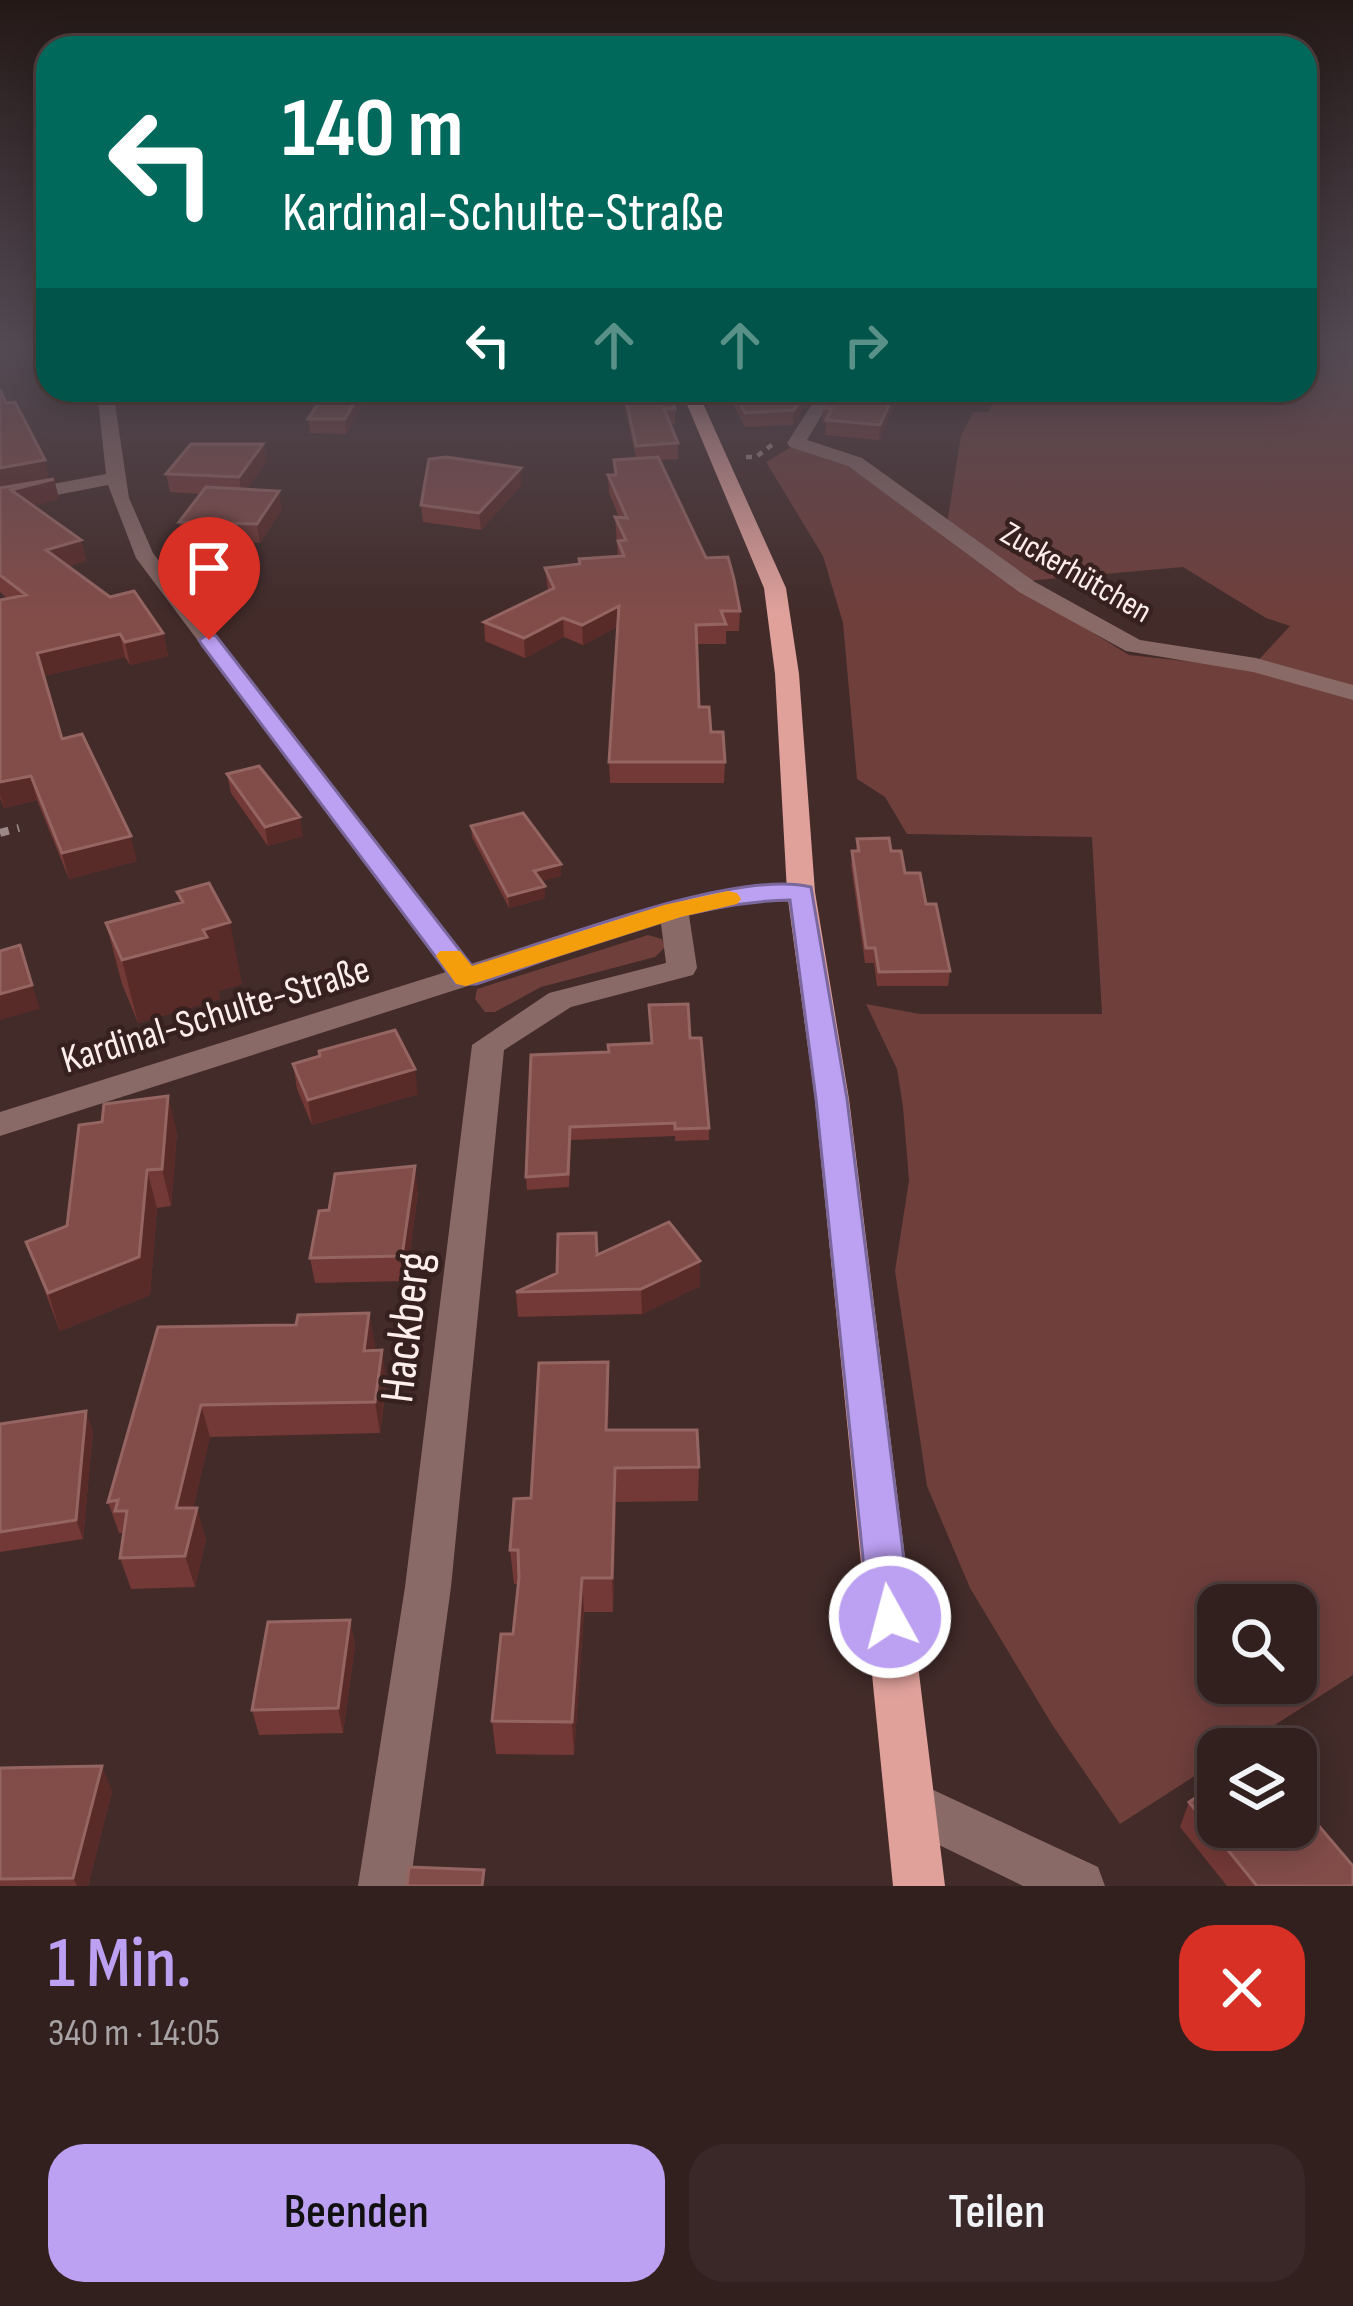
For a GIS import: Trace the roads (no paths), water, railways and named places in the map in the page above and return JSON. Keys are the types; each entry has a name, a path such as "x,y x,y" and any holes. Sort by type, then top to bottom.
{"main road":[{"path":"710,437 776,589 787,674 802,892 832,1099 919,1886"}],"street":[{"path":"111,437 128,526 143,554 466,978"},
{"name":"Zuckerhütchen","path":"800,437 796,443 855,462 1027,587 1112,636 1162,652 1256,665 1353,693"},
{"path":"0,500 116,478"},
{"name":"Kardinal-Schulte-Straße","path":"0,1124 674,910 754,893 802,892"},
{"name":"Hackberg","path":"384,1886 428,1587 488,1046 560,1000 682,968 674,910"},
{"path":"912,1805 1079,1886"}]}
